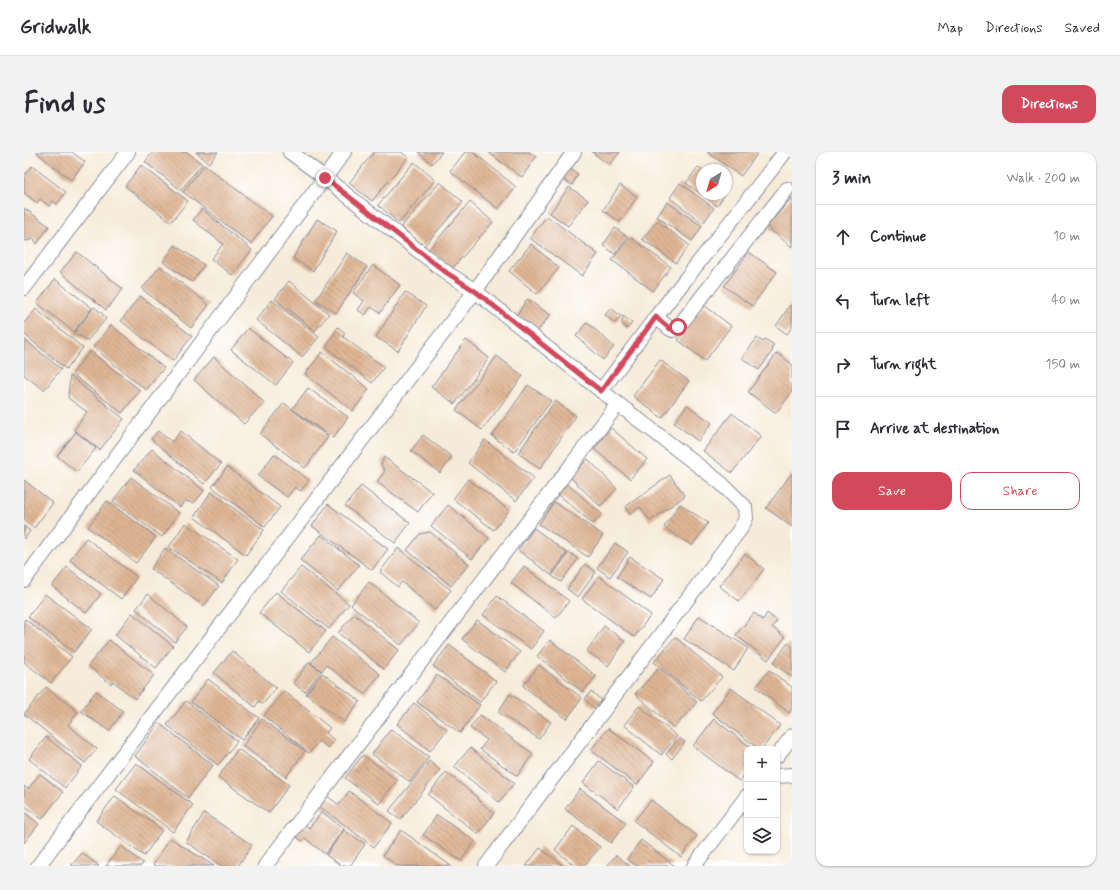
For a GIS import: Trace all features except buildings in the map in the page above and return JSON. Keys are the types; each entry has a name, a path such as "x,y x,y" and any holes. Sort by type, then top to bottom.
{"street":[{"path":"24,288 128,152"},
{"path":"290,152 447,273 475,291 601,391 721,483 745,507 746,518 741,528 486,866"},
{"path":"24,580 344,152"},
{"path":"38,866 475,291 574,152"},
{"path":"601,391 656,317 786,152 792,156"},
{"path":"656,317 673,330 678,327 787,189"},
{"path":"265,866 618,404"},
{"path":"780,752 792,736"},
{"path":"780,776 792,775"},
{"path":"694,866 744,800"}],"route":[{"path":"325,178 447,273 475,291 601,391 656,317 673,330 678,327"}]}
